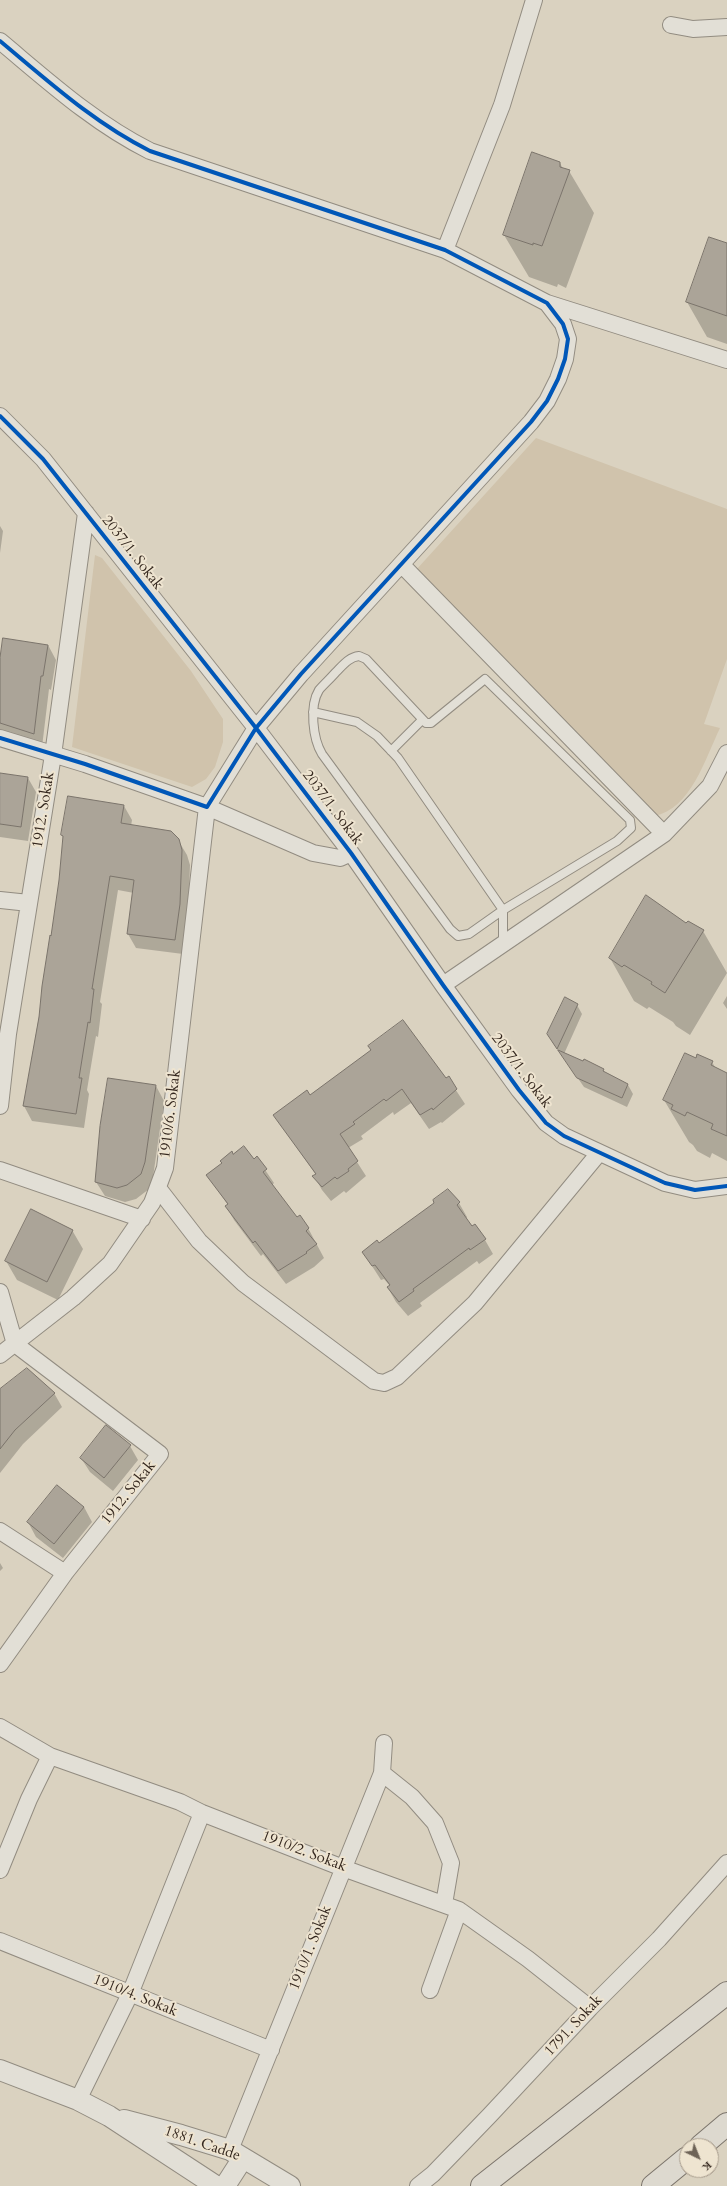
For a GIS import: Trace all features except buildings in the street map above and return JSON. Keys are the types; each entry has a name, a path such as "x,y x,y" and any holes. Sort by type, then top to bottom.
{"highway":[{"path":"482,2186 727,1993"},
{"path":"710,2138 727,2124"},
{"path":"654,2186 679,2165"}],"street":[{"path":"445,250 502,105 534,0"},
{"path":"671,25 693,29 727,27"},
{"path":"0,41 94,118 125,139 150,151 445,250 547,303 727,360"},
{"path":"207,807 256,728 301,674 531,422 547,401 558,379 565,359 568,339 563,324 547,303"},
{"name":"2037/1. Sokak","path":"0,416 43,459 193,651 256,728 351,853 443,985 519,1090 546,1123 564,1136 665,1183 695,1190 727,1186"},
{"name":"1912. Sokak","path":"0,1106 7,1001 29,904 53,755 86,513"},
{"path":"402,565 664,834"},
{"path":"0,738 85,764 207,807 313,853 340,858 351,853"},
{"path":"710,786 727,753"},
{"path":"443,985 503,942 664,834 710,786 727,772"},
{"name":"1910/6. Sokak","path":"0,1356 73,1298 110,1264 142,1219 158,1188 165,1168 207,807"},
{"path":"0,900 29,904"},
{"path":"158,1188 199,1241 242,1283 374,1381 384,1383 397,1377 475,1303 599,1153"},
{"path":"0,1170 142,1219"},
{"path":"0,1292 15,1344"},
{"name":"1912. Sokak","path":"0,1664 65,1573 160,1454 15,1344"},
{"path":"0,1531 65,1573"},
{"name":"1910/2. Sokak","path":"0,1727 50,1756 180,1802 343,1868 459,1910 528,1959 590,2008"},
{"name":"1910/1. Sokak","path":"237,2154 271,2050 382,1774 384,1743"},
{"path":"0,1870 6,1836 50,1756"},
{"path":"382,1774 412,1797 435,1823 451,1863 444,1904"},
{"path":"78,2100 130,1994 202,1812"},
{"name":"1791. Sokak","path":"418,2186 433,2174 590,2008 659,1939 727,1864"},
{"path":"430,1990 459,1910"},
{"name":"1910/4. Sokak","path":"0,1941 271,2050"},
{"name":"1881. Cadde","path":"0,2070 78,2100 109,2116 216,2186"},
{"name":"1881. Cadde","path":"109,2116 181,2135 237,2154 270,2181 290,2186"},
{"path":"226,2186 237,2154"}],"lane":[{"path":"358,656 366,659 422,720 431,723 485,679 630,820 631,828 617,841 503,910 468,934 458,936 455,935 322,754 317,743 313,712 319,691 344,664 352,657 358,656"},
{"path":"313,712 357,722 377,736 391,751 503,910 503,942"},
{"path":"391,751 422,720"}],"shaded area":[{"path":"536,438 727,509 727,659 704,724 720,728 702,768 687,793 678,804 667,811 654,816 416,570"},
{"path":"95,555 102,558 191,671 223,719 223,742 215,767 206,779 192,787 72,747"}],"cycle path":[{"path":"0,41 72,100 129,140 150,151 445,250 547,303 563,324 568,339 565,359 558,379 547,401 531,422 301,674 256,728 207,807 85,764 0,738"},
{"path":"0,416 43,459 256,728 351,853 443,985 519,1090 546,1123 564,1136 665,1183 695,1190 727,1186"}]}
